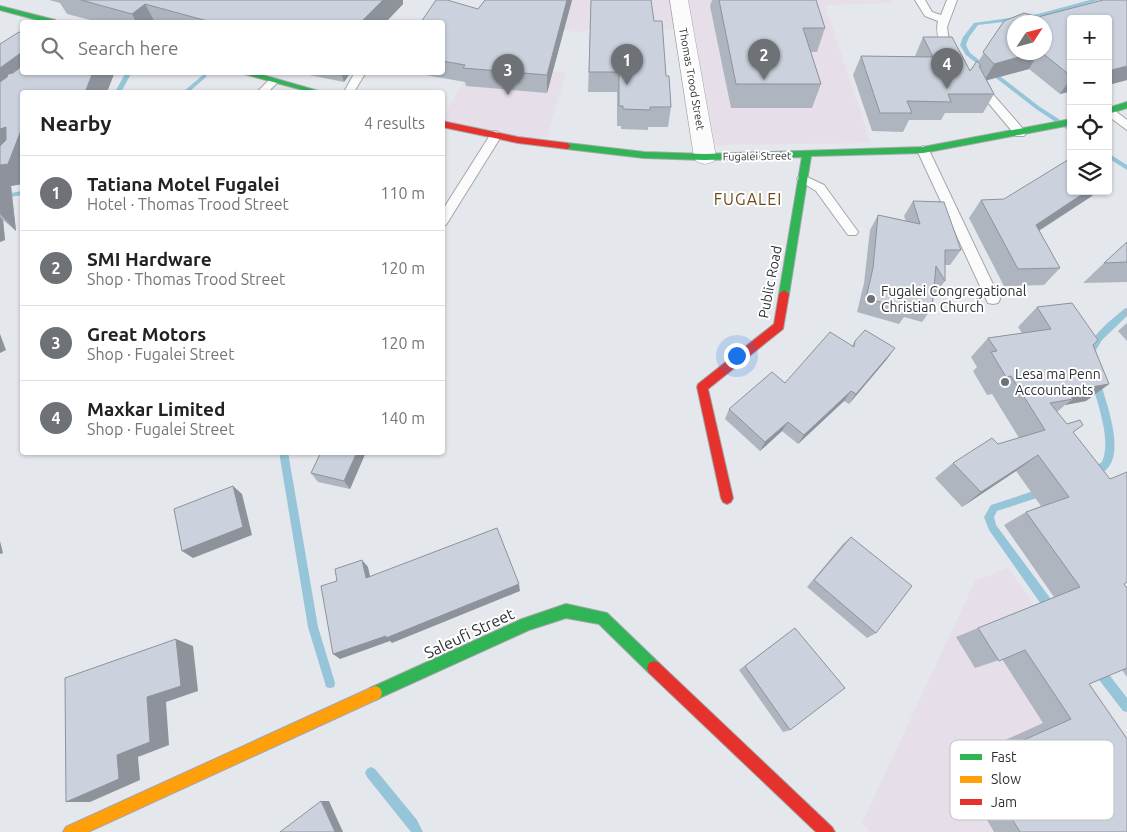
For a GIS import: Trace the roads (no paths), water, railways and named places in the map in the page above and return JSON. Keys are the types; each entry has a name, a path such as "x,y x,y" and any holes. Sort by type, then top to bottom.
{"main road":[{"path":"0,8 45,20"},
{"path":"254,75 311,90"},
{"path":"1112,110 1127,105"},
{"name":"Fugalei Street","path":"445,125 496,135 590,149 644,155 706,157 923,150 1067,123"},
{"name":"Public Road","path":"727,498 702,386 778,326 807,155"},
{"name":"Saleufi Street","path":"71,832 518,628 566,611 602,618 827,832"}],"street":[{"name":"Thomas Trood Street","path":"679,0 706,157"}],"lane":[{"path":"920,0 928,14 943,19"},
{"path":"952,0 952,6 943,19 944,44 956,59"},
{"path":"969,74 1020,133"},
{"path":"350,90 359,75"},
{"path":"263,90 268,78"},
{"path":"1112,114 1127,126"},
{"path":"445,217 496,135"},
{"path":"923,150 993,298"},
{"path":"803,179 820,188 852,232"}],"waterway":[{"path":"1067,127 1038,108 968,54 963,45 966,37 976,24 1038,16 1096,0"},
{"path":"119,90 127,75"},
{"path":"188,90 204,76"},
{"path":"1112,158 1127,168"},
{"path":"0,197 20,193"},
{"path":"1091,356 1099,337 1127,311"},
{"path":"1093,473 1105,465 1109,457 1110,447 1107,424 1096,381"},
{"path":"284,455 313,627 330,683"},
{"path":"1043,492 994,508 989,517 992,527 1052,610"},
{"path":"1097,668 1127,707"},
{"path":"371,773 413,824 417,832"}],"place":[{"name":"SMI Hardware","path":"764,80"},
{"name":"Tatiana Motel Fugalei","path":"627,85"},
{"name":"Maxkar Limited","path":"947,89"},
{"name":"Great Motors","path":"508,95"},
{"name":"Fugalei Congregational Christian Church","path":"871,299"},
{"name":"Lesa ma Penn Accountants","path":"1005,382"}],"district":[{"name":"FUGALEI","path":"748,199"}]}
